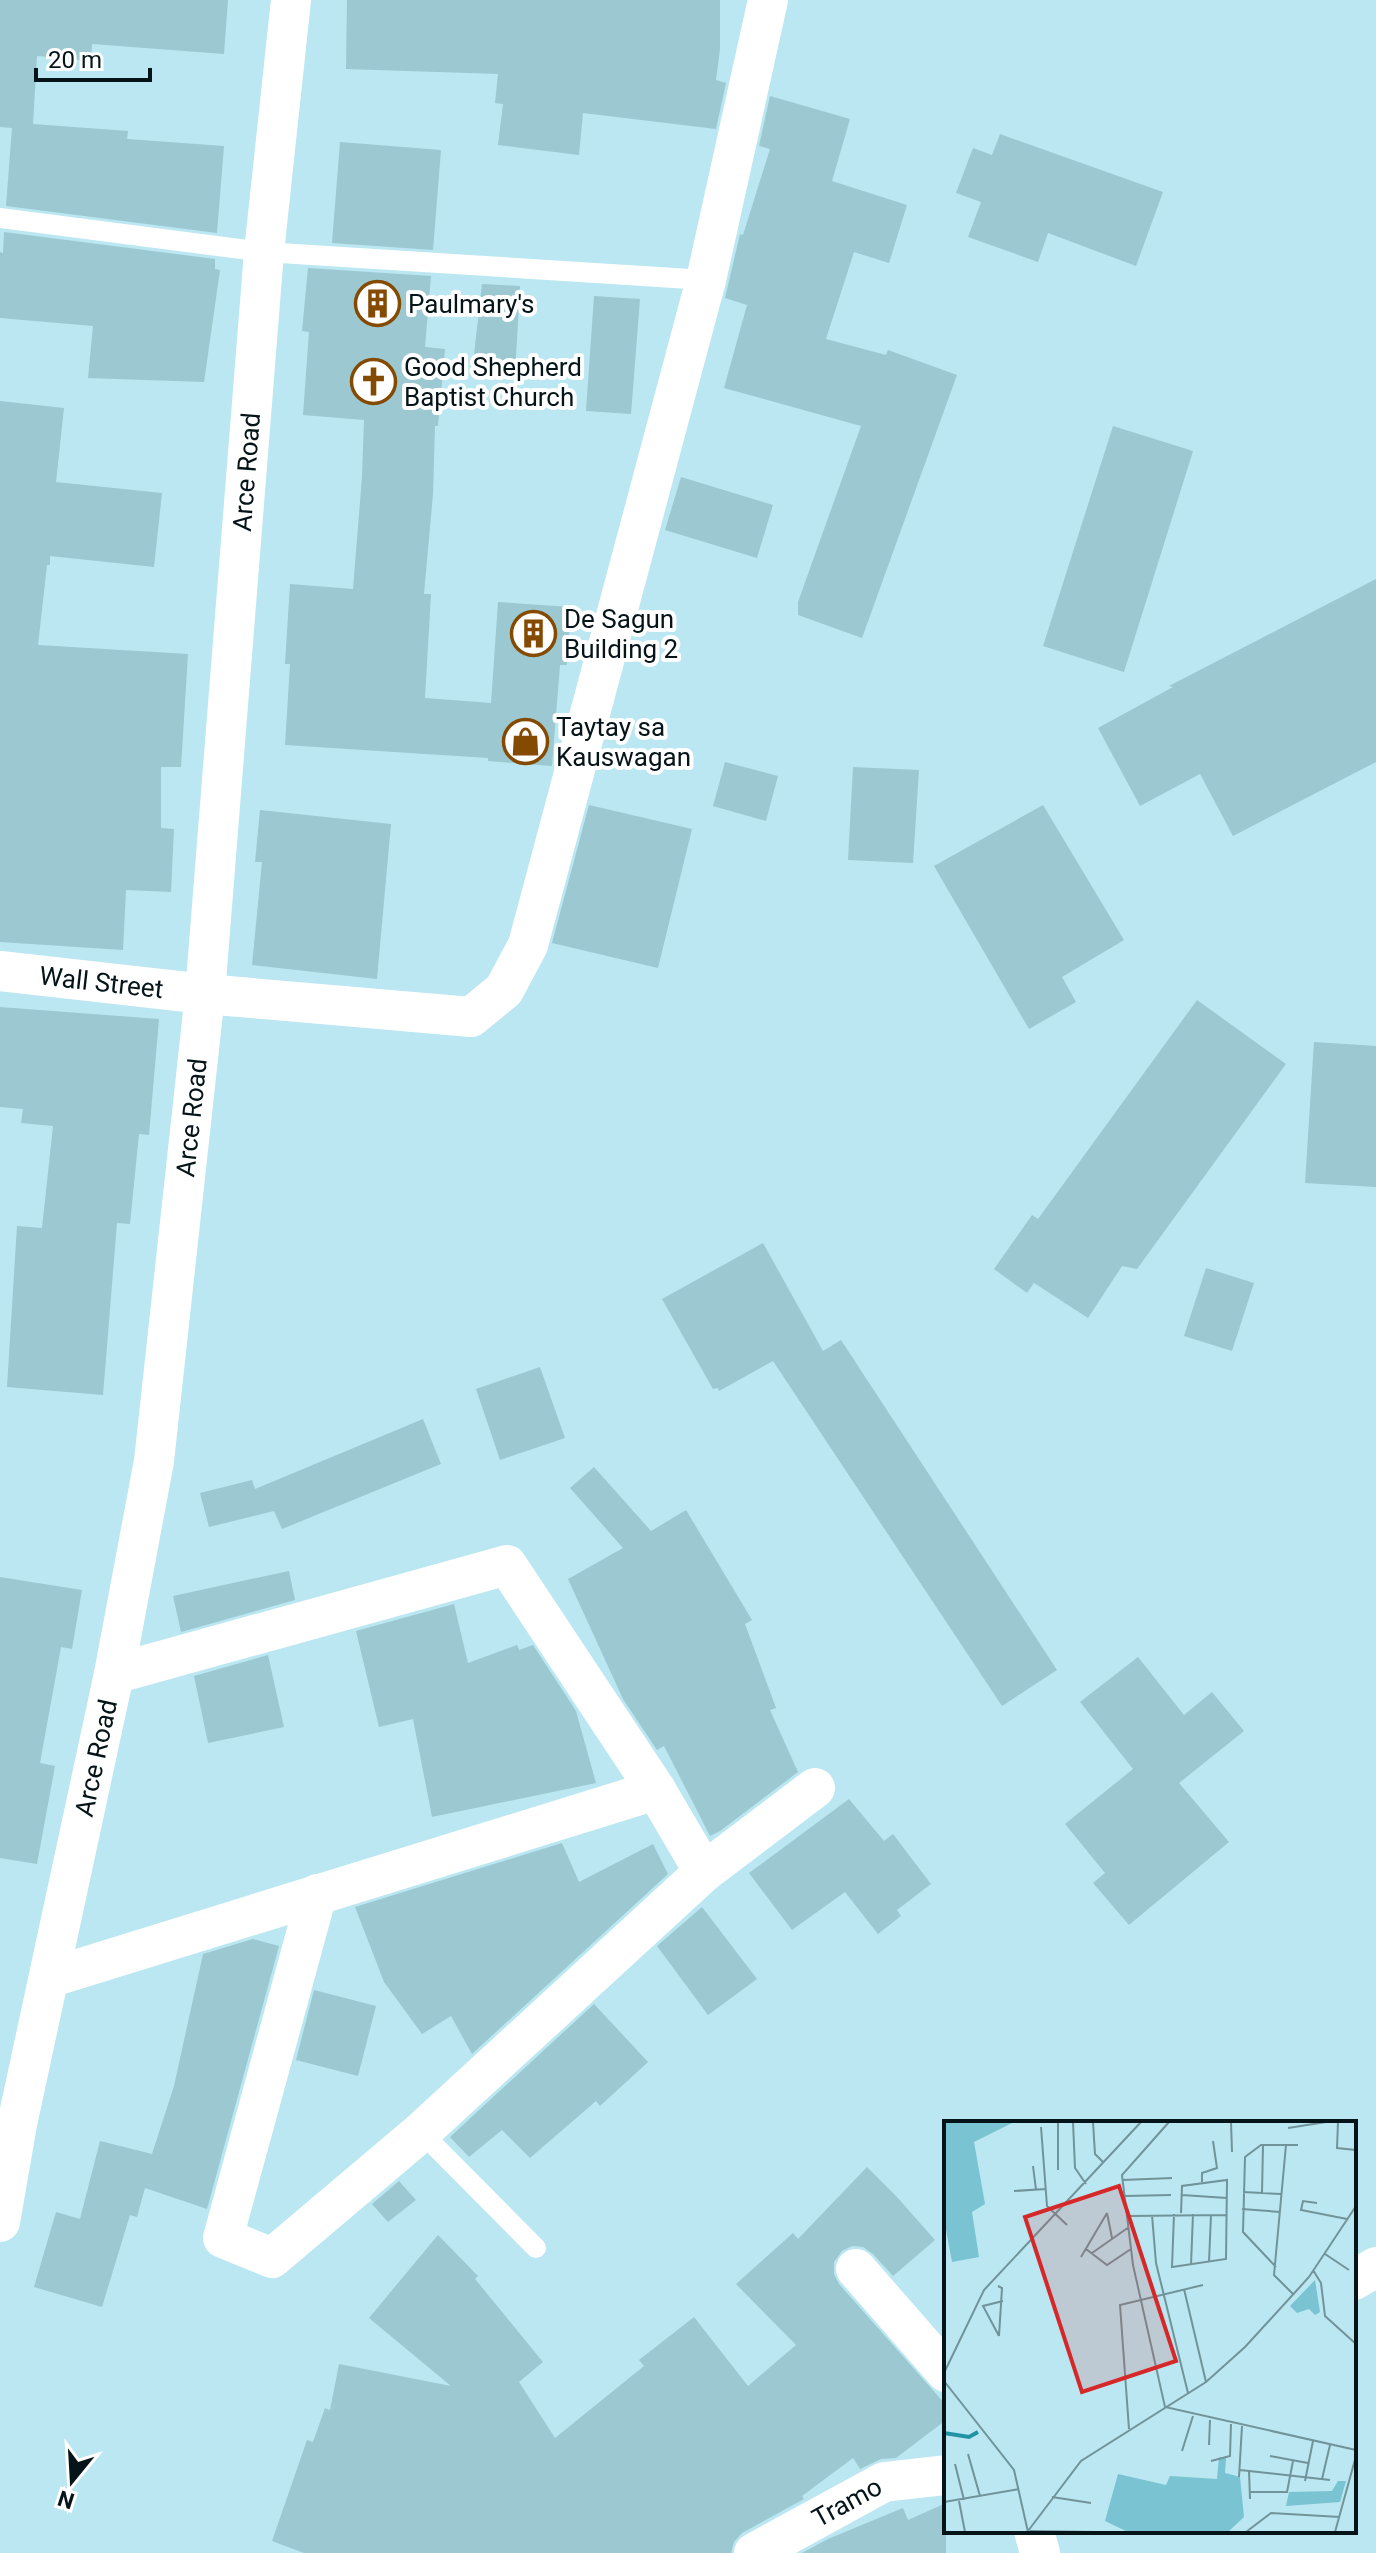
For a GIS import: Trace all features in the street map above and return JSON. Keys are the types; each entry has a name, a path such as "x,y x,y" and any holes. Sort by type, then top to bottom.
{"street":[{"name":"Arce Road","path":"0,2222 9,2122 49,1978 114,1674 154,1461 205,994 264,252 291,0"},
{"name":"Wall Street","path":"0,971 205,994 471,1017 504,990 528,945 706,280 768,0"},
{"path":"114,1674 507,1565 656,1790 704,1872"},
{"path":"317,1894 223,2238 272,2258 421,2132 704,1872 815,1788"},
{"path":"49,1978 656,1790"},
{"path":"1356,2279 1376,2267"},
{"path":"856,2269 944,2370"},
{"name":"Tramo","path":"754,2553 884,2482 944,2475"},
{"path":"1035,2533 1040,2553"}],"lane":[{"path":"0,218 264,252 706,280"},
{"path":"421,2132 536,2248"}],"building":[{"path":"0,0 228,0 224,54 92,44 91,61 37,56 33,124 128,131 127,139 224,146 217,233 6,206 12,128 0,127"},
{"path":"347,0 720,0 720,49 716,80 726,83 716,129 583,113 579,155 498,145 503,104 495,103 498,74 346,69"},
{"path":"770,96 850,119 832,181 907,205 889,263 854,252 826,339 886,355 888,350 957,375 862,638 798,615 798,602 861,426 724,388 747,305 725,298 740,234 743,235 770,149 759,146"},
{"path":"1000,134 1163,192 1136,266 1048,233 1038,262 968,237 981,202 956,193 973,148 992,155"},
{"path":"340,142 441,150 433,250 332,243"},
{"path":"4,232 215,259 215,269 220,270 204,382 88,378 93,326 0,318 0,252 3,253"},
{"path":"308,268 431,276 425,347 445,349 438,426 435,426 433,494 424,594 431,594 425,698 491,703 498,602 571,607 567,665 560,665 552,766 488,761 488,758 285,745 290,664 285,664 290,584 353,589 362,477 364,420 303,415 309,332 302,331"},
{"path":"482,284 520,286 515,375 472,372"},
{"path":"594,296 640,299 631,414 586,411"},
{"path":"0,401 64,408 56,482 162,493 154,567 50,556 38,645 188,654 181,767 161,767 161,828 174,829 171,892 126,890 123,950 0,942"},
{"path":"1113,426 1193,451 1124,672 1043,646"},
{"path":"681,477 773,505 757,558 665,530"},
{"path":"1376,579 1376,762 1233,836 1200,774 1140,806 1098,728 1173,687 1169,686"},
{"path":"725,762 778,776 766,821 713,806"},
{"path":"853,767 919,770 913,863 848,860"},
{"path":"589,805 692,829 658,968 552,943"},
{"path":"1043,805 1124,940 1062,977 1076,1002 1029,1029 934,866"},
{"path":"260,810 391,824 377,979 252,965 262,862 255,862"},
{"path":"1197,1000 1286,1064 1137,1269 1122,1266 1088,1318 1034,1283 1027,1293 994,1269 1032,1215 1038,1219"},
{"path":"0,1007 159,1019 149,1135 139,1134 130,1224 117,1223 103,1395 7,1387 17,1226 42,1228 53,1126 21,1123 23,1109 0,1107"},
{"path":"1314,1042 1376,1046 1376,1187 1305,1183"},
{"path":"763,1243 823,1351 841,1340 1057,1670 1002,1706 773,1361 719,1391 718,1388 713,1389 662,1299"},
{"path":"1206,1268 1254,1283 1232,1351 1184,1336"},
{"path":"540,1367 565,1438 500,1460 476,1389"},
{"path":"423,1419 441,1464 282,1529 274,1511 209,1527 200,1493 252,1480 255,1489"},
{"path":"594,1467 651,1531 686,1510 752,1620 745,1624 776,1708 770,1710 798,1772 710,1836 664,1746 657,1750 623,1699 568,1579 623,1548 570,1488"},
{"path":"289,1571 295,1600 181,1632 173,1596"},
{"path":"0,1577 82,1590 72,1649 61,1647 40,1763 55,1766 37,1864 0,1858"},
{"path":"454,1604 468,1663 517,1645 519,1650 533,1645 576,1711 596,1783 432,1817 413,1719 379,1727 356,1631"},
{"path":"268,1655 284,1727 208,1743 194,1676"},
{"path":"1138,1657 1184,1715 1212,1692 1244,1731 1179,1783 1229,1842 1129,1925 1093,1883 1105,1873 1065,1824 1133,1769 1080,1702"},
{"path":"849,1799 884,1841 893,1834 931,1884 897,1910 901,1916 878,1934 845,1892 792,1930 749,1873"},
{"path":"562,1843 579,1882 653,1844 668,1874 472,2054 451,2016 422,2034 384,1982 355,1907"},
{"path":"702,1907 757,1979 708,2015 657,1946"},
{"path":"253,1939 279,1946 207,2209 145,2188 137,2217 130,2215 102,2307 34,2287 56,2212 80,2219 100,2141 152,2154 174,2086 203,1954"},
{"path":"314,1990 376,2006 358,2076 296,2060"},
{"path":"594,2004 648,2062 600,2106 596,2101 530,2158 502,2130 469,2157 450,2137"},
{"path":"867,2167 935,2240 893,2276 873,2254 863,2247 852,2246 842,2251 834,2262 834,2274 839,2284 944,2403 944,2422 896,2458 881,2459 860,2469 853,2458 802,2496 804,2499 742,2533 734,2542 731,2553 304,2553 272,2541 307,2440 313,2442 325,2408 330,2410 339,2364 451,2386 369,2318 438,2235 478,2276 475,2279 543,2362 519,2382 555,2438 644,2366 639,2360 694,2317 748,2386 796,2345 736,2284 793,2233 798,2239"},
{"path":"399,2181 416,2200 388,2222 372,2204"},
{"path":"944,2504 946,2553 802,2553 903,2508 908,2520"}],"place":[{"name":"Paulmary's","path":"377,304"},
{"name":"Good Shepherd Baptist Church","path":"373,382"},
{"name":"De Sagun Building 2","path":"533,634"},
{"name":"Taytay sa Kauswagan","path":"525,742"}]}
